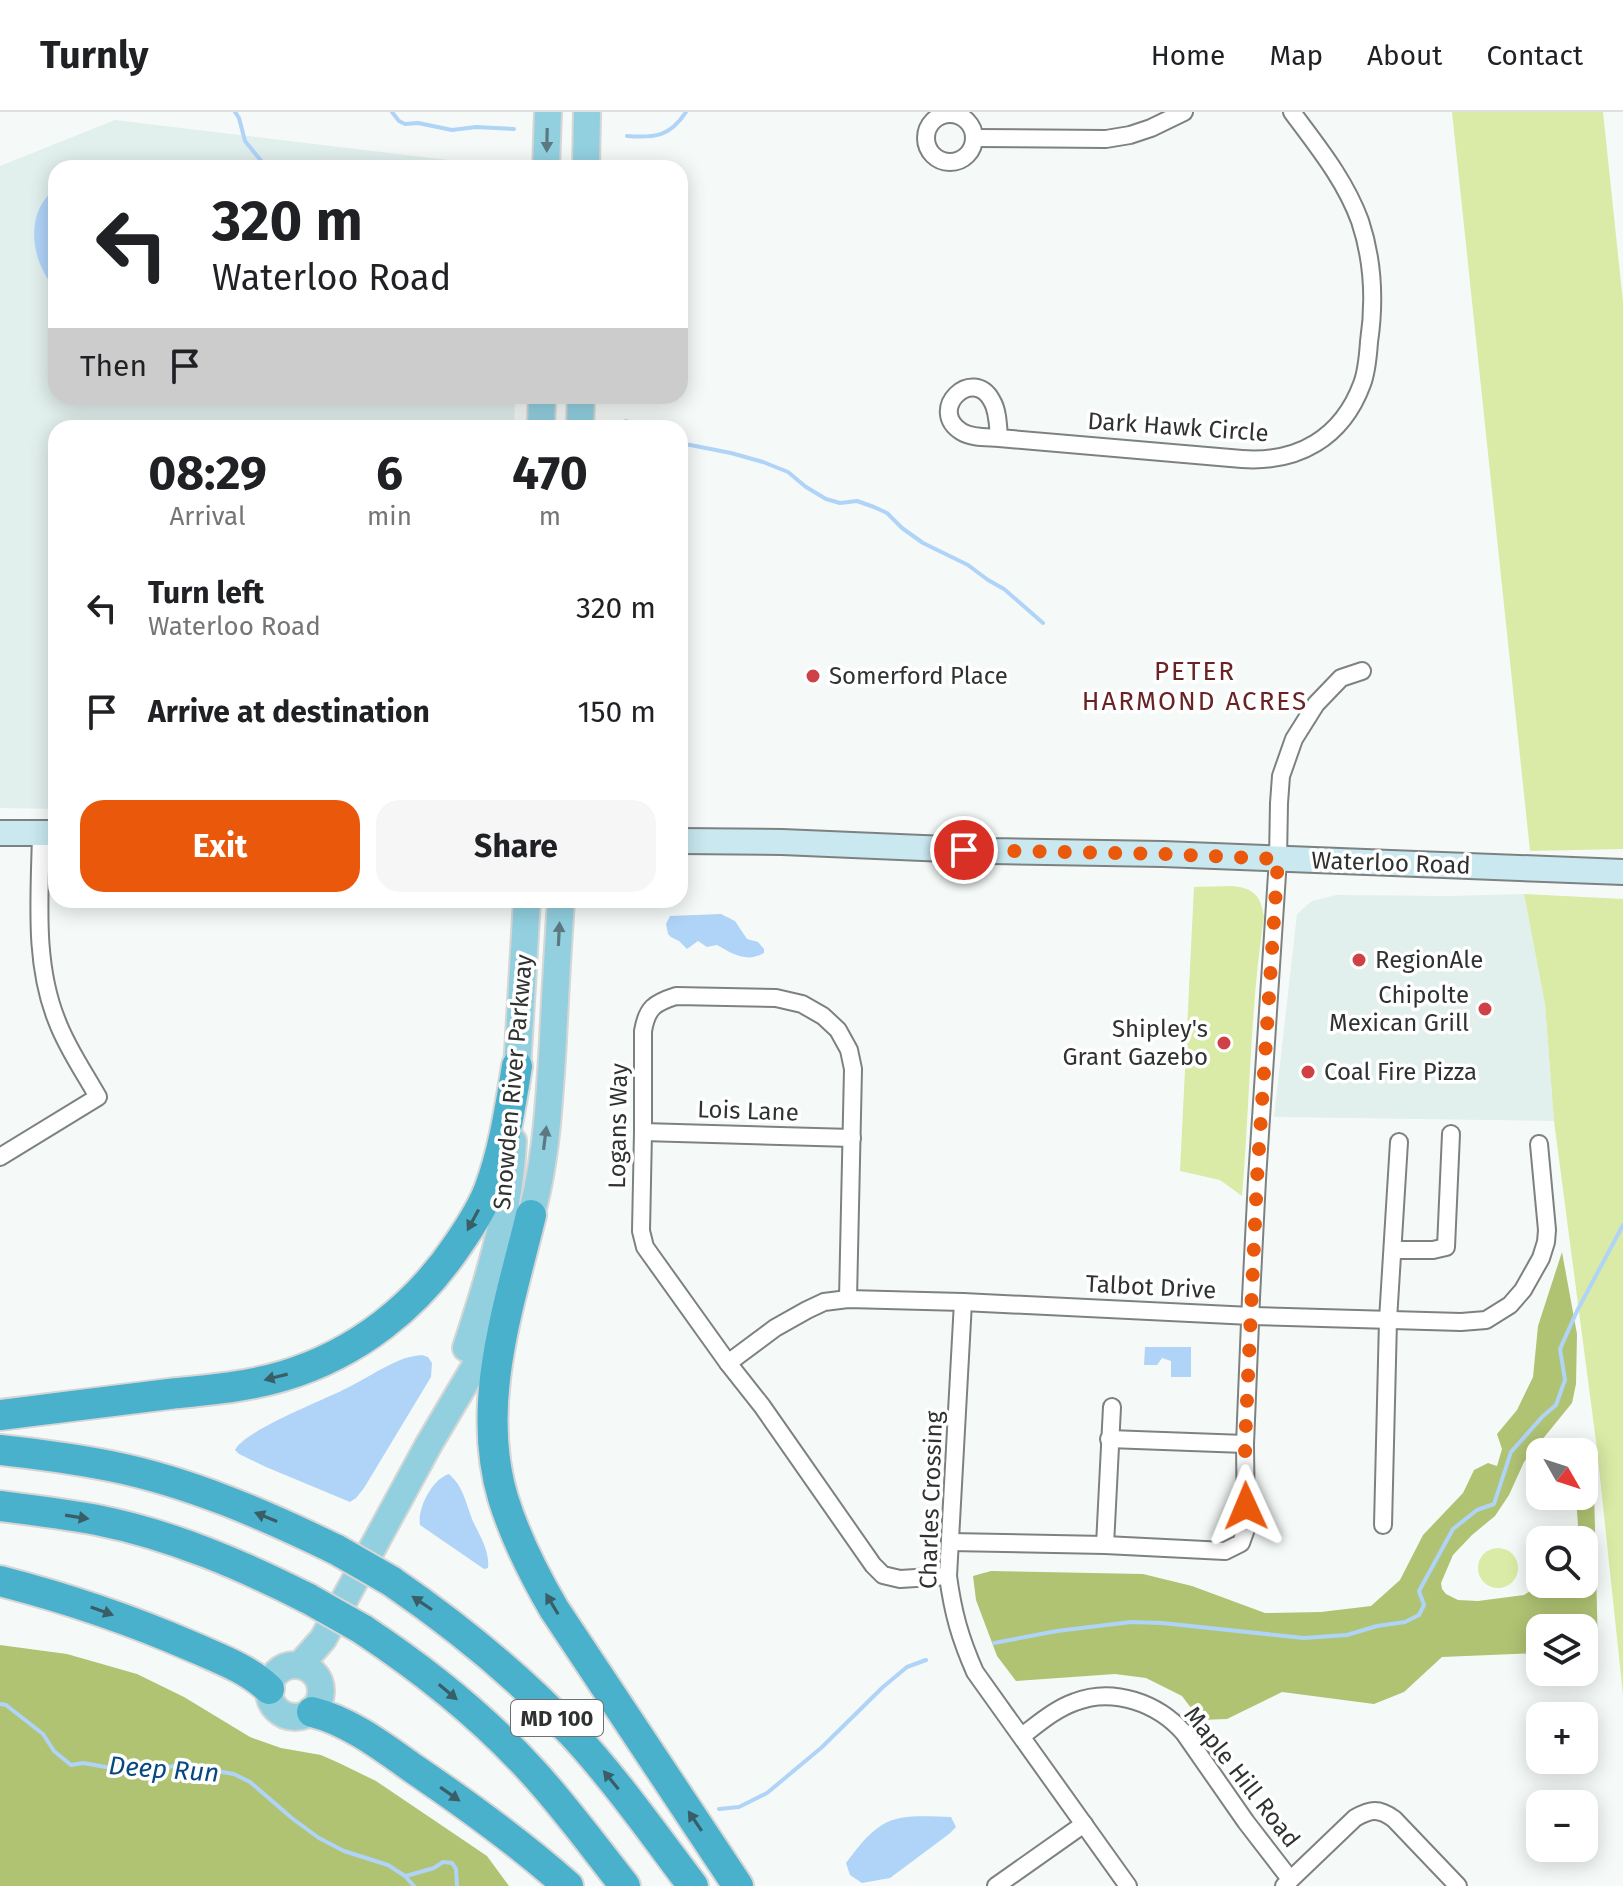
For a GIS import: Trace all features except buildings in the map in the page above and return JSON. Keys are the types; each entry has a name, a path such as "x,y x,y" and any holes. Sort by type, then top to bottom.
{"highway":[{"path":"0,1415 237,1386 283,1376 352,1347 416,1298 444,1267 467,1232 488,1193 502,1152 517,1066"},
{"path":"531,1215 507,1313 492,1410 502,1495 532,1571 554,1609 738,1886"},
{"name":"MD 100","path":"0,1450 113,1467 174,1483 283,1524 391,1581 477,1643 574,1735 693,1886"},
{"name":"MD 100","path":"0,1506 97,1520 155,1535 257,1573 362,1629 409,1660 486,1725 532,1771 625,1886"},
{"path":"0,1581 82,1604 164,1635 248,1672 269,1689"},
{"path":"312,1712 340,1721 454,1796 568,1886"}],"main road":[{"path":"546,160 548,112"},
{"path":"586,160 587,112"},
{"path":"0,833 48,833"},
{"name":"Waterloo Road","path":"688,841 1163,854 1623,872"},
{"path":"521,908 526,926"},
{"name":"Snowden River Parkway","path":"429,1444 484,1295 501,1227 513,1156 527,908"},
{"name":"Snowden River Parkway","path":"269,1689 271,1680 283,1668 291,1665 309,1671 323,1639 429,1444 474,1368 501,1304 531,1215 541,1165 547,1118 560,908"},
{"path":"269,1689 273,1705 279,1712 296,1718 304,1716 312,1712 322,1689 309,1671"}],"street":[{"path":"974,138 1106,139 1151,128 1184,112"},
{"name":"Dark Hawk Circle","path":"999,438 1260,460 1295,454 1313,446 1342,421 1363,382 1371,329 1371,267 1367,243 1347,191 1332,165 1292,112"},
{"path":"950,1542 1225,1551 1241,1543 1246,1529 1245,1444 1257,1179 1281,776 1294,739 1316,704 1341,678 1362,671"},
{"path":"0,1157 98,1097 56,1020 42,961 40,940 48,845"},
{"name":"Logans Way","path":"848,1299 853,1069 849,1050 838,1030 823,1016 802,1004 776,998 676,996 661,1001 645,1017 643,1031 641,1231 645,1247 762,1406 873,1565 883,1575 900,1579 948,1576"},
{"name":"Lois Lane","path":"643,1132 852,1138"},
{"path":"1393,1250 1446,1247 1451,1134"},
{"path":"1383,1525 1388,1320 1399,1142"},
{"name":"Talbot Drive","path":"728,1363 775,1328 807,1310 824,1302 848,1299 1251,1316 1461,1322 1486,1320 1510,1305 1531,1277 1546,1242 1539,1144"},
{"name":"Charles Crossing","path":"963,1302 948,1576 954,1616 975,1672 1128,1886"},
{"path":"1105,1545 1112,1407"},
{"path":"1109,1439 1245,1444"},
{"name":"Maple Hill Road","path":"1022,1736 1073,1702 1098,1696 1129,1699 1162,1713 1184,1733 1287,1883"},
{"path":"1287,1883 1355,1818 1376,1809 1394,1819 1458,1886"},
{"path":"996,1886 1084,1824"}],"shaded area":[{"path":"115,120 448,160 48,160 48,404 515,404 514,420 48,420 48,809 0,808 0,166"},
{"path":"1524,894 1545,1004 1554,1121 1274,1117 1297,914 1312,901 1336,895"}],"green space":[{"path":"1452,112 1603,112 1623,302 1623,849 1530,851"},
{"path":"1232,886 1255,894 1264,917 1253,1021 1242,1196 1220,1180 1180,1171 1194,887"},
{"path":"1524,894 1623,899 1623,1695 1598,1438 1596,1438 1554,1121 1545,1004"},
{"path":"1562,1252 1577,1334 1576,1384 1572,1403 1544,1438 1526,1438 1526,1460 1509,1495 1495,1516 1453,1555 1441,1583 1442,1589 1458,1600 1478,1601 1526,1594 1526,1598 1597,1598 1597,1614 1526,1614 1526,1654 1442,1657 1404,1692 1374,1704 1282,1692 1227,1719 1200,1720 1182,1696 1146,1678 1115,1674 1016,1681 997,1656 976,1600 973,1576 991,1571 1143,1574 1192,1586 1265,1613 1321,1612 1371,1606 1400,1580 1423,1535 1463,1493 1474,1470 1488,1463 1497,1466 1502,1449 1497,1434 1517,1410 1533,1377 1538,1326"},
{"path":"1577,1510 1595,1510 1595,1526 1578,1526"},
{"path":"1498,1548 1512,1554 1518,1568 1512,1582 1498,1588 1484,1582 1478,1568 1484,1554"},
{"path":"0,1645 67,1654 137,1674 184,1697 250,1737 281,1748 321,1755 339,1763 376,1781 487,1856 509,1886 0,1886"}],"water":[{"path":"48,196 48,280 36,252 34,238 35,224"},
{"path":"721,914 735,921 747,939 758,942 764,953 745,957 717,945 707,947 698,941 687,949 668,934 666,924 670,916"},
{"path":"1145,1347 1191,1347 1191,1377 1171,1377 1171,1361 1162,1358 1157,1365 1144,1365"},
{"path":"422,1355 432,1363 431,1377 364,1488 350,1502 266,1467 235,1450 241,1442 284,1417 401,1360"},
{"path":"449,1474 461,1489 483,1543 488,1568 484,1569 420,1525 427,1495 437,1482"},
{"path":"907,1817 951,1817 956,1827 949,1834 890,1878 862,1883 850,1875 846,1863 882,1825"}],"waterway":[{"path":"235,112 245,141 260,160"},
{"path":"392,112 405,124 418,123 452,130 476,127 514,129"},
{"path":"627,136 661,134 674,127 686,112"},
{"path":"688,445 763,462 788,472 826,499 840,503 857,501 887,513 923,543 968,565 1004,589 1043,623"},
{"path":"994,1643 1131,1622 1304,1638 1347,1635 1405,1622 1419,1615 1424,1605 1419,1591 1453,1529 1477,1510 1494,1504 1511,1452 1556,1405 1565,1380 1560,1349 1623,1225"},
{"path":"719,1809 739,1807 767,1793 821,1748 883,1687 907,1667 926,1660"},
{"name":"Deep Run","path":"0,1704 6,1705 43,1734 54,1751 71,1765 83,1763 157,1769 180,1765 234,1774 250,1782 319,1838 344,1851 388,1865 414,1886"},
{"path":"406,1876 434,1868 443,1862 452,1863 456,1869 457,1886"}],"place":[{"name":"Somerford Place","path":"813,676"},
{"name":"RegionAle","path":"1359,960"},
{"name":"Chipolte Mexican Grill","path":"1485,1009"},
{"name":"Shipley's Grant Gazebo","path":"1224,1043"},
{"name":"Coal Fire Pizza","path":"1308,1072"}],"district":[{"name":"PETER HARMOND ACRES","path":"1195,686"}],"route":[{"path":"964,850 1278,859 1257,1179 1245,1444 1246,1506"}]}
